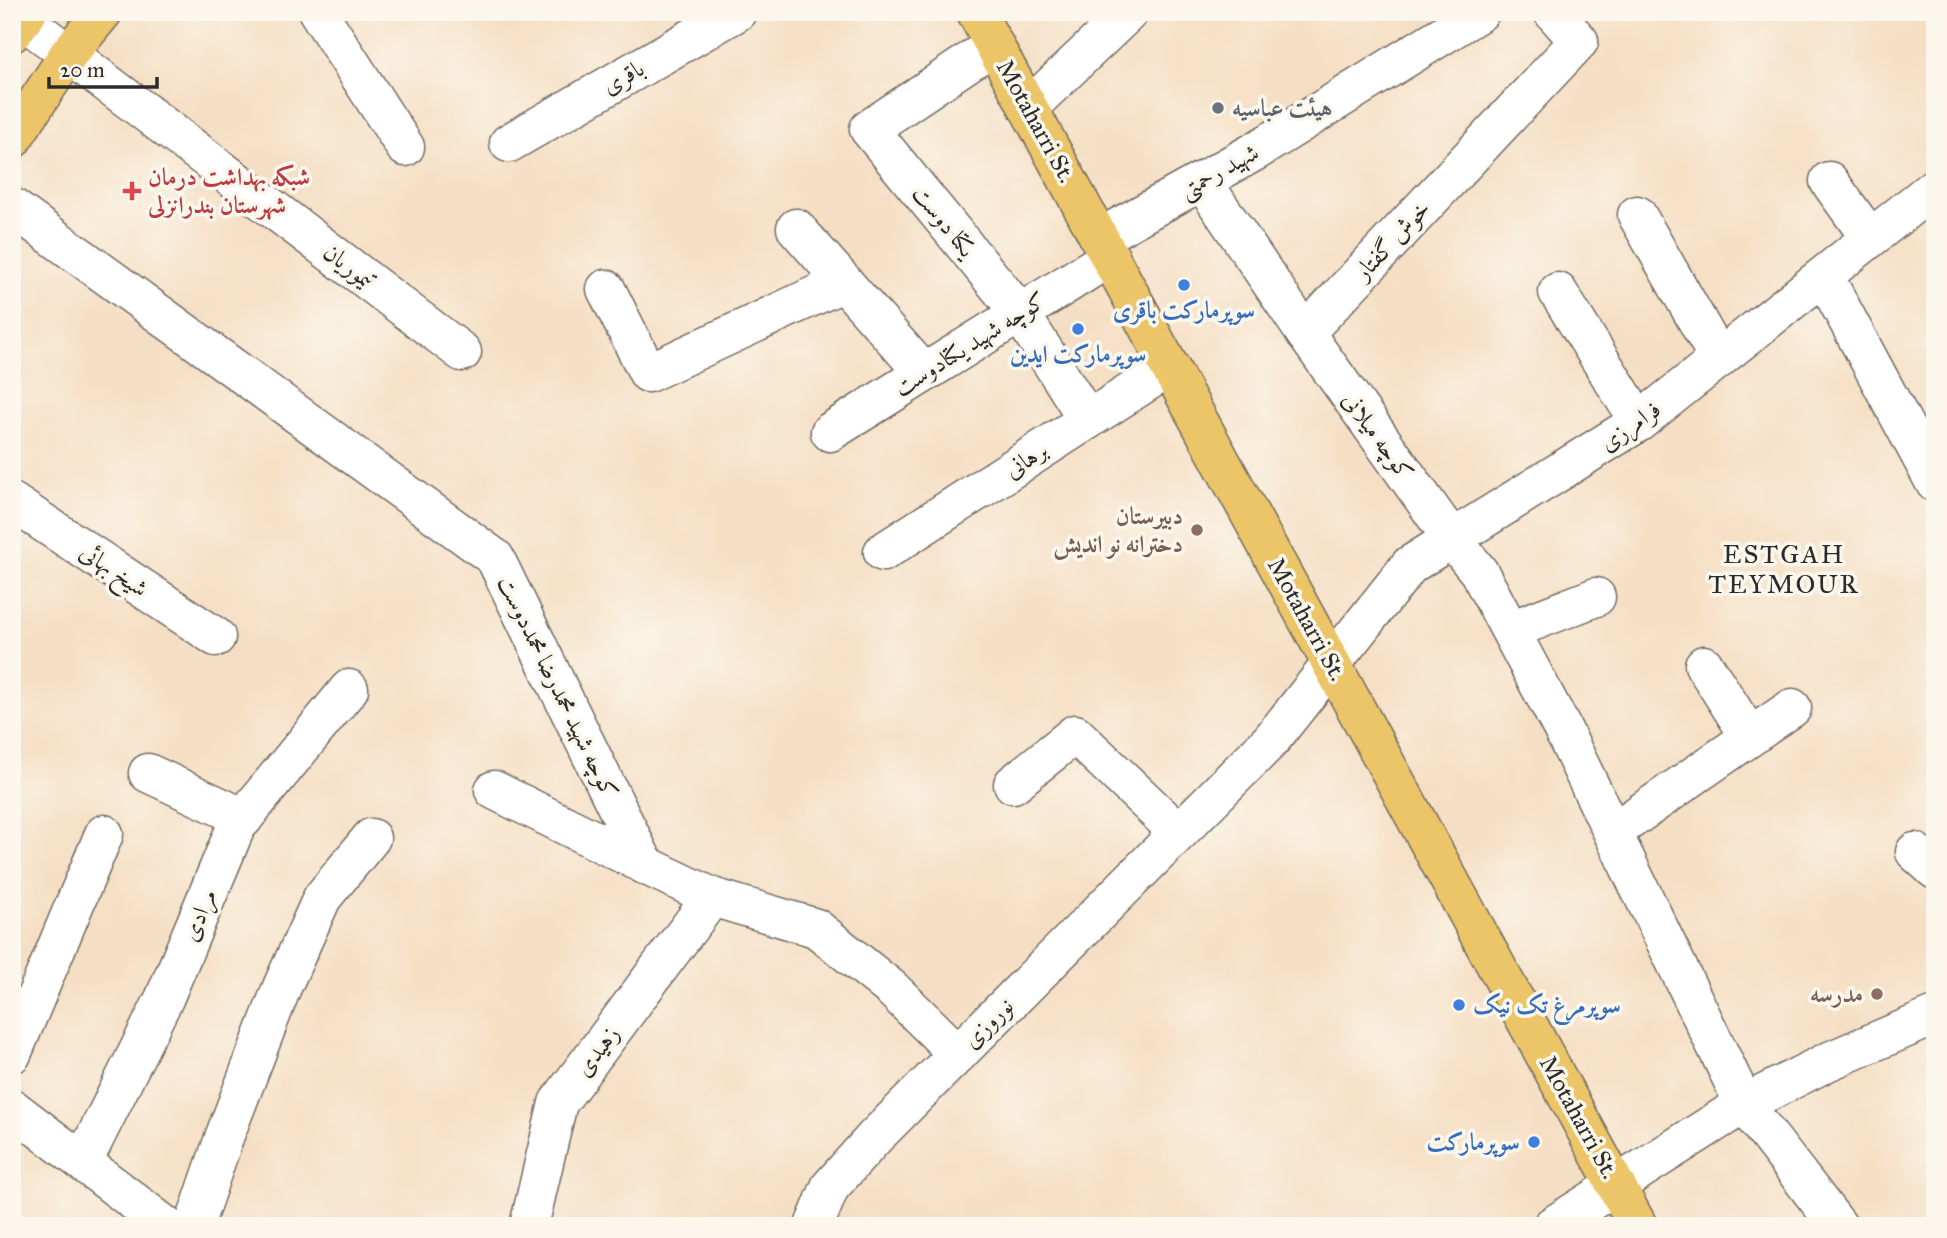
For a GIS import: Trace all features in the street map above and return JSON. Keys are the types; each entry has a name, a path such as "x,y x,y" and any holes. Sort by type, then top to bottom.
{"main road":[{"path":"12,140 69,52 103,12"},
{"name":"Motaharri St.","path":"976,12 1638,1226"}],"street":[{"path":"318,12 405,147"},
{"name":"باقری","path":"509,143 737,12"},
{"path":"1028,108 1129,12"},
{"name":"شهید رحمتی","path":"1104,247 1202,181 1480,12"},
{"name":"خوش گفتار","path":"1305,333 1579,41 1553,12"},
{"name":"تیموریان","path":"19,19 69,52 462,352"},
{"name":"یکتا دوست","path":"994,45 869,130 1020,313 1088,420"},
{"path":"1202,181 1305,333"},
{"path":"1829,181 1870,239"},
{"name":"فرامرزی","path":"1332,666 1410,565 1640,422 1935,187"},
{"name":"کوچه شهید محمدرضا محمددوست","path":"12,207 495,558 645,865"},
{"path":"1637,215 1719,359"},
{"path":"796,228 923,373"},
{"name":"کوچه شهید یکتادوست","path":"830,432 1020,313 1104,247"},
{"path":"1824,276 1935,484"},
{"path":"606,289 648,373 844,282"},
{"path":"1558,292 1640,422"},
{"name":"کوچه میلانی","path":"1305,333 1452,539 1479,572 1613,832 1744,1104 1838,1226"},
{"name":"برهانی","path":"883,552 1170,367"},
{"name":"شیخ بهائی","path":"12,502 215,637"},
{"path":"1511,630 1596,597"},
{"path":"1704,665 1750,737"},
{"name":"نوروزی","path":"814,1226 830,1187 958,1054 1271,740 1332,666"},
{"name":"مرادی","path":"83,1161 164,999 236,827 349,690"},
{"path":"1613,832 1792,708"},
{"path":"1013,784 1076,734 1178,832"},
{"path":"148,773 244,818"},
{"path":"494,790 712,897 816,928 892,989 958,1054"},
{"path":"12,1054 104,834"},
{"path":"194,1226 273,1012 321,898 371,838"},
{"name":"زهیدی","path":"529,1226 558,1103 712,897"},
{"path":"1552,1226 1744,1104 1827,1062 1935,1016"},
{"path":"12,1108 166,1226"}],"place":[{"name":"هیئت عباسیه","path":"1218,108"},
{"name":"شبکه بهداشت درمان شهرستان بندرانزلی","path":"132,191"},
{"name":"سوپرمارکت باقری","path":"1184,285"},
{"name":"سوپرمارکت ایدین","path":"1078,329"},
{"name":"دبیرستان دخترانه نو اندیش","path":"1197,530"},
{"name":"مدرسه","path":"1877,994"},
{"name":"سوپرمرغ تک نیک","path":"1459,1005"},
{"name":"سوپرمارکت","path":"1534,1142"}],"district":[{"name":"ESTGAH TEYMOUR","path":"1784,569"}]}
